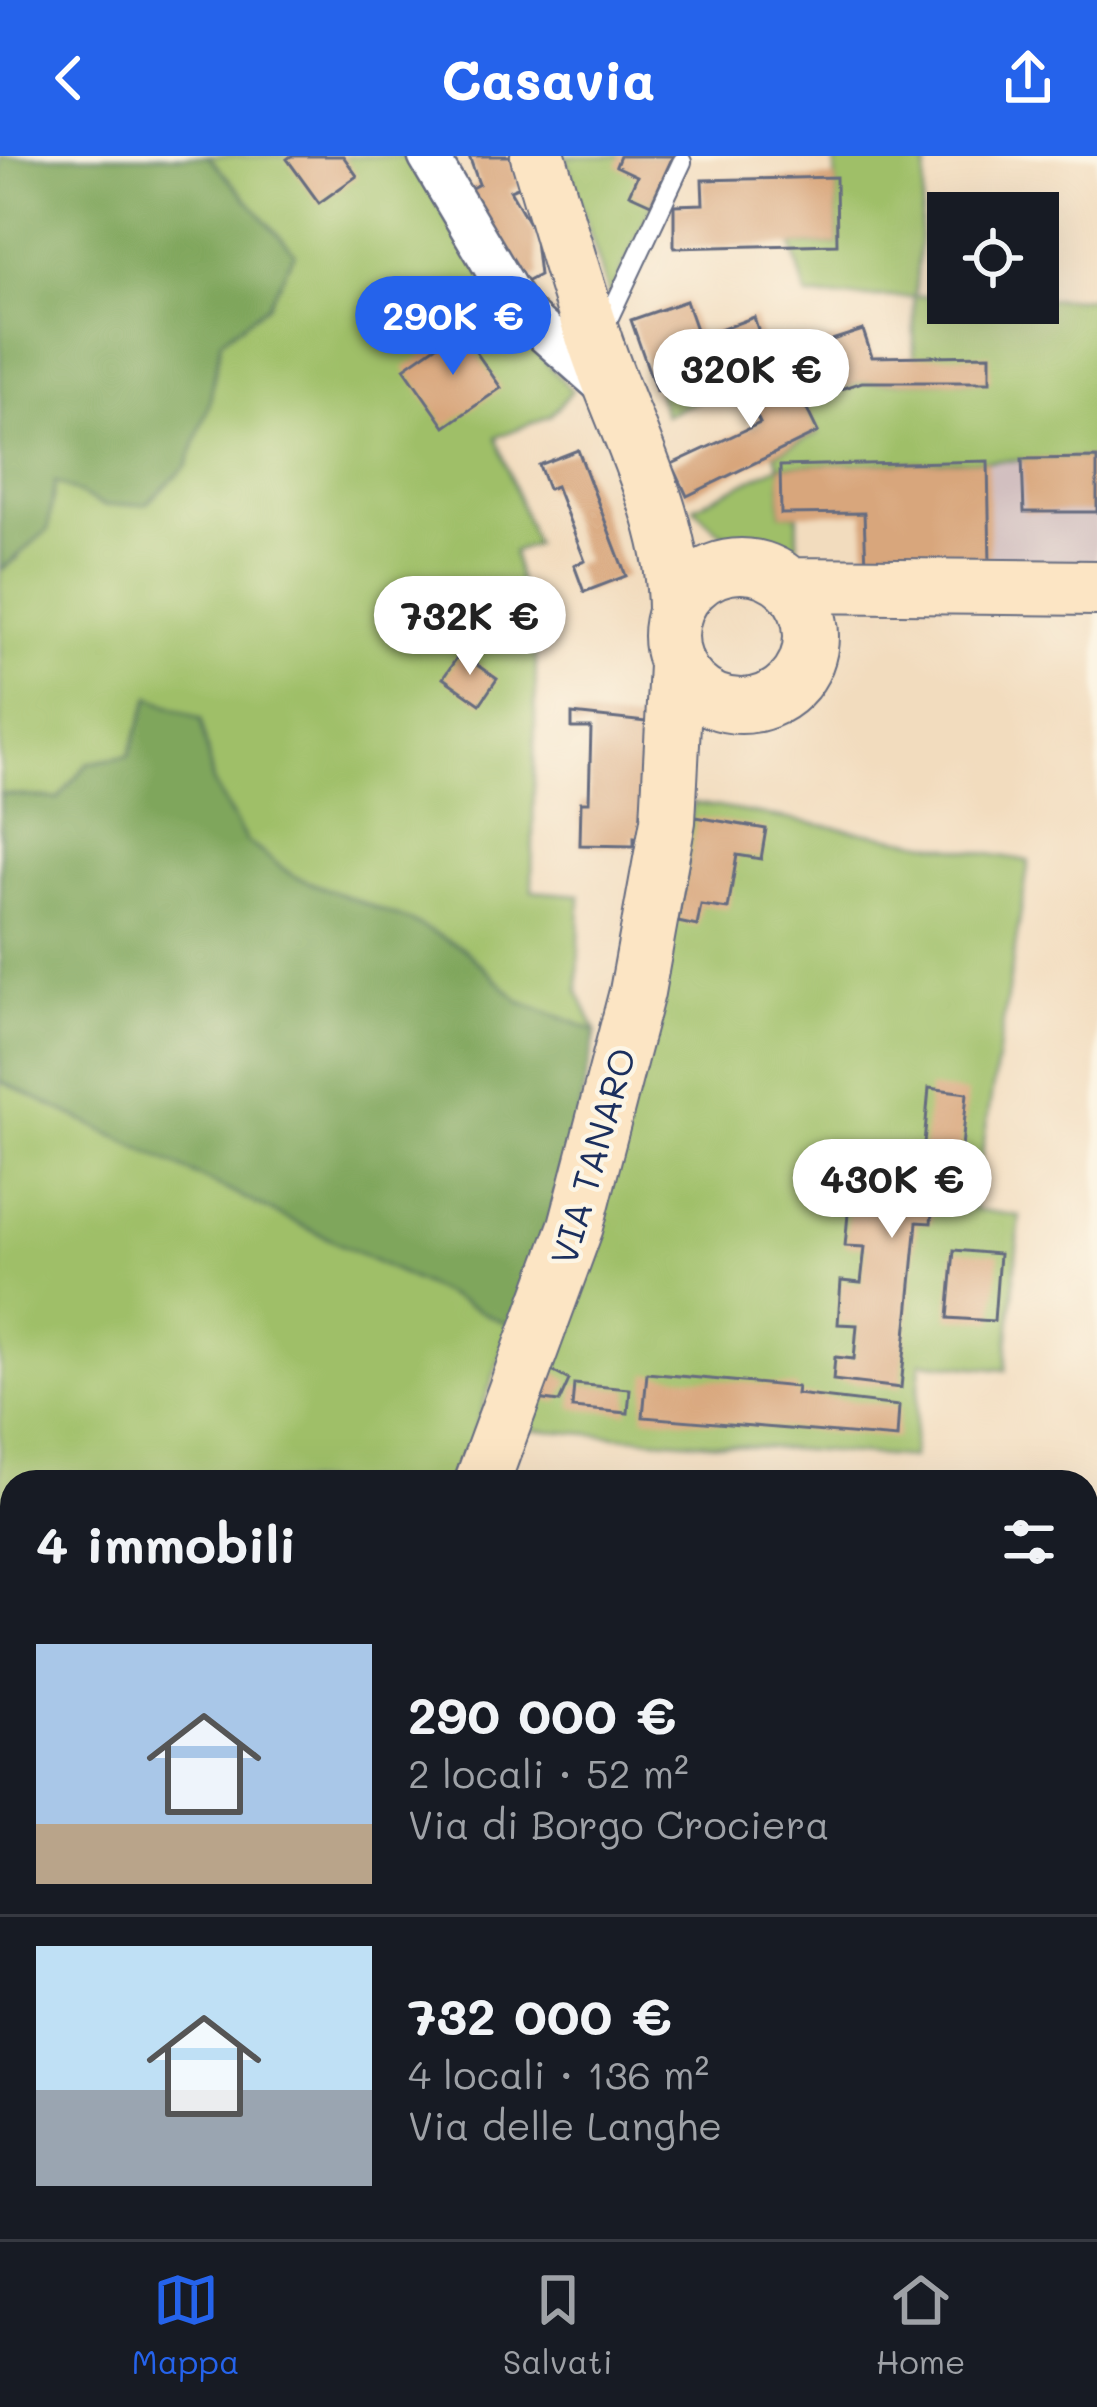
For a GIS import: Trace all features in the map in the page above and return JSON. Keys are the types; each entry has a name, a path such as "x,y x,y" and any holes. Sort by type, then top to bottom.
{"main road":[{"path":"538,156 605,369 647,477 673,570 671,638 676,665 692,688 716,703 742,707 770,701 792,686 807,662 812,635 806,608 790,585 767,570 732,567 713,572 690,587 675,611"},
{"path":"647,477 687,536 732,567"},
{"path":"790,585 1097,588"},
{"path":"812,635 845,608 898,587"},
{"name":"VIA TANARO","path":"486,1470 585,1196 637,992 668,820 676,665"},
{"name":"VIA TANARO","path":"668,820 697,755 742,707"}],"street":[{"path":"428,156 520,311 605,369"}],"lane":[{"path":"605,369 682,162"}],"shaded area":[{"path":"1097,458 1097,566 990,565 988,461"}],"green space":[{"path":"0,156 208,156 295,253 268,305 221,340 209,405 187,466 146,504 104,506 55,482 48,530 0,571"},
{"path":"208,156 410,156 517,330 572,391 550,416 496,437 535,544 513,552 536,660 532,891 580,895 578,992 596,1031 520,1002 464,949 413,922 293,876 246,841 213,782 201,719 150,698 129,756 88,763 59,799 0,794 0,571 18,558 54,481 104,506 209,405 221,340 268,305 294,254"},
{"path":"565,156 675,156 610,297"},
{"path":"835,156 927,156 915,296 927,296 927,324 1059,324 1059,299 1097,298 1097,458 781,466 781,513 798,514 797,561 767,555 716,529 694,507 779,466 775,454 818,433 803,401 862,382 990,381 914,357 914,297 807,297 792,245 837,244"},
{"path":"711,372 718,392 665,415 657,391"},
{"path":"150,697 201,719 213,783 246,841 293,876 413,922 464,949 520,1002 596,1031 567,1172 511,1326 0,1081 0,794 58,799 88,763 129,756"},
{"path":"694,803 1029,861 973,1209 1020,1216 1006,1370 921,1362 912,1458 520,1429"},
{"path":"0,1081 511,1326 461,1470 0,1470"}],"building":[{"path":"343,156 357,176 319,203 287,159"},
{"path":"469,156 510,156 520,186 510,190 534,232 539,275 520,285 466,191 479,184"},
{"path":"620,156 673,156 651,204 629,194 637,176 616,166"},
{"path":"836,177 837,244 674,248 674,205 703,204 702,180"},
{"path":"686,301 699,338 754,317 763,345 656,391 631,320"},
{"path":"460,329 501,388 445,427 404,368"},
{"path":"863,330 872,357 990,355 990,382 862,382 819,396 804,349"},
{"path":"769,356 793,406 803,401 818,432 687,496 672,464 760,423 736,372"},
{"path":"578,450 626,576 584,592 574,565 585,561 556,486 548,489 539,465"},
{"path":"1097,458 1097,512 1024,512 1022,459"},
{"path":"988,461 990,565 866,567 864,513 781,514 780,466"},
{"path":"460,653 497,679 480,704 443,678"},
{"path":"572,714 656,723 642,838 634,837 634,846 580,845 581,802 589,802 591,728 572,728"},
{"path":"696,817 766,829 761,859 737,855 728,909 701,905 697,926 678,922"},
{"path":"929,1088 967,1093 961,1159 938,1157 931,1223 917,1222 901,1388 833,1380 835,1357 854,1359 857,1325 838,1324 841,1281 861,1283 865,1247 845,1246 854,1149 923,1155"},
{"path":"954,1250 999,1254 994,1321 948,1318"},
{"path":"548,1369 569,1380 559,1402 536,1399"},
{"path":"647,1373 797,1387 796,1394 899,1406 897,1438 643,1417"},
{"path":"574,1384 630,1389 628,1413 572,1408"}]}
